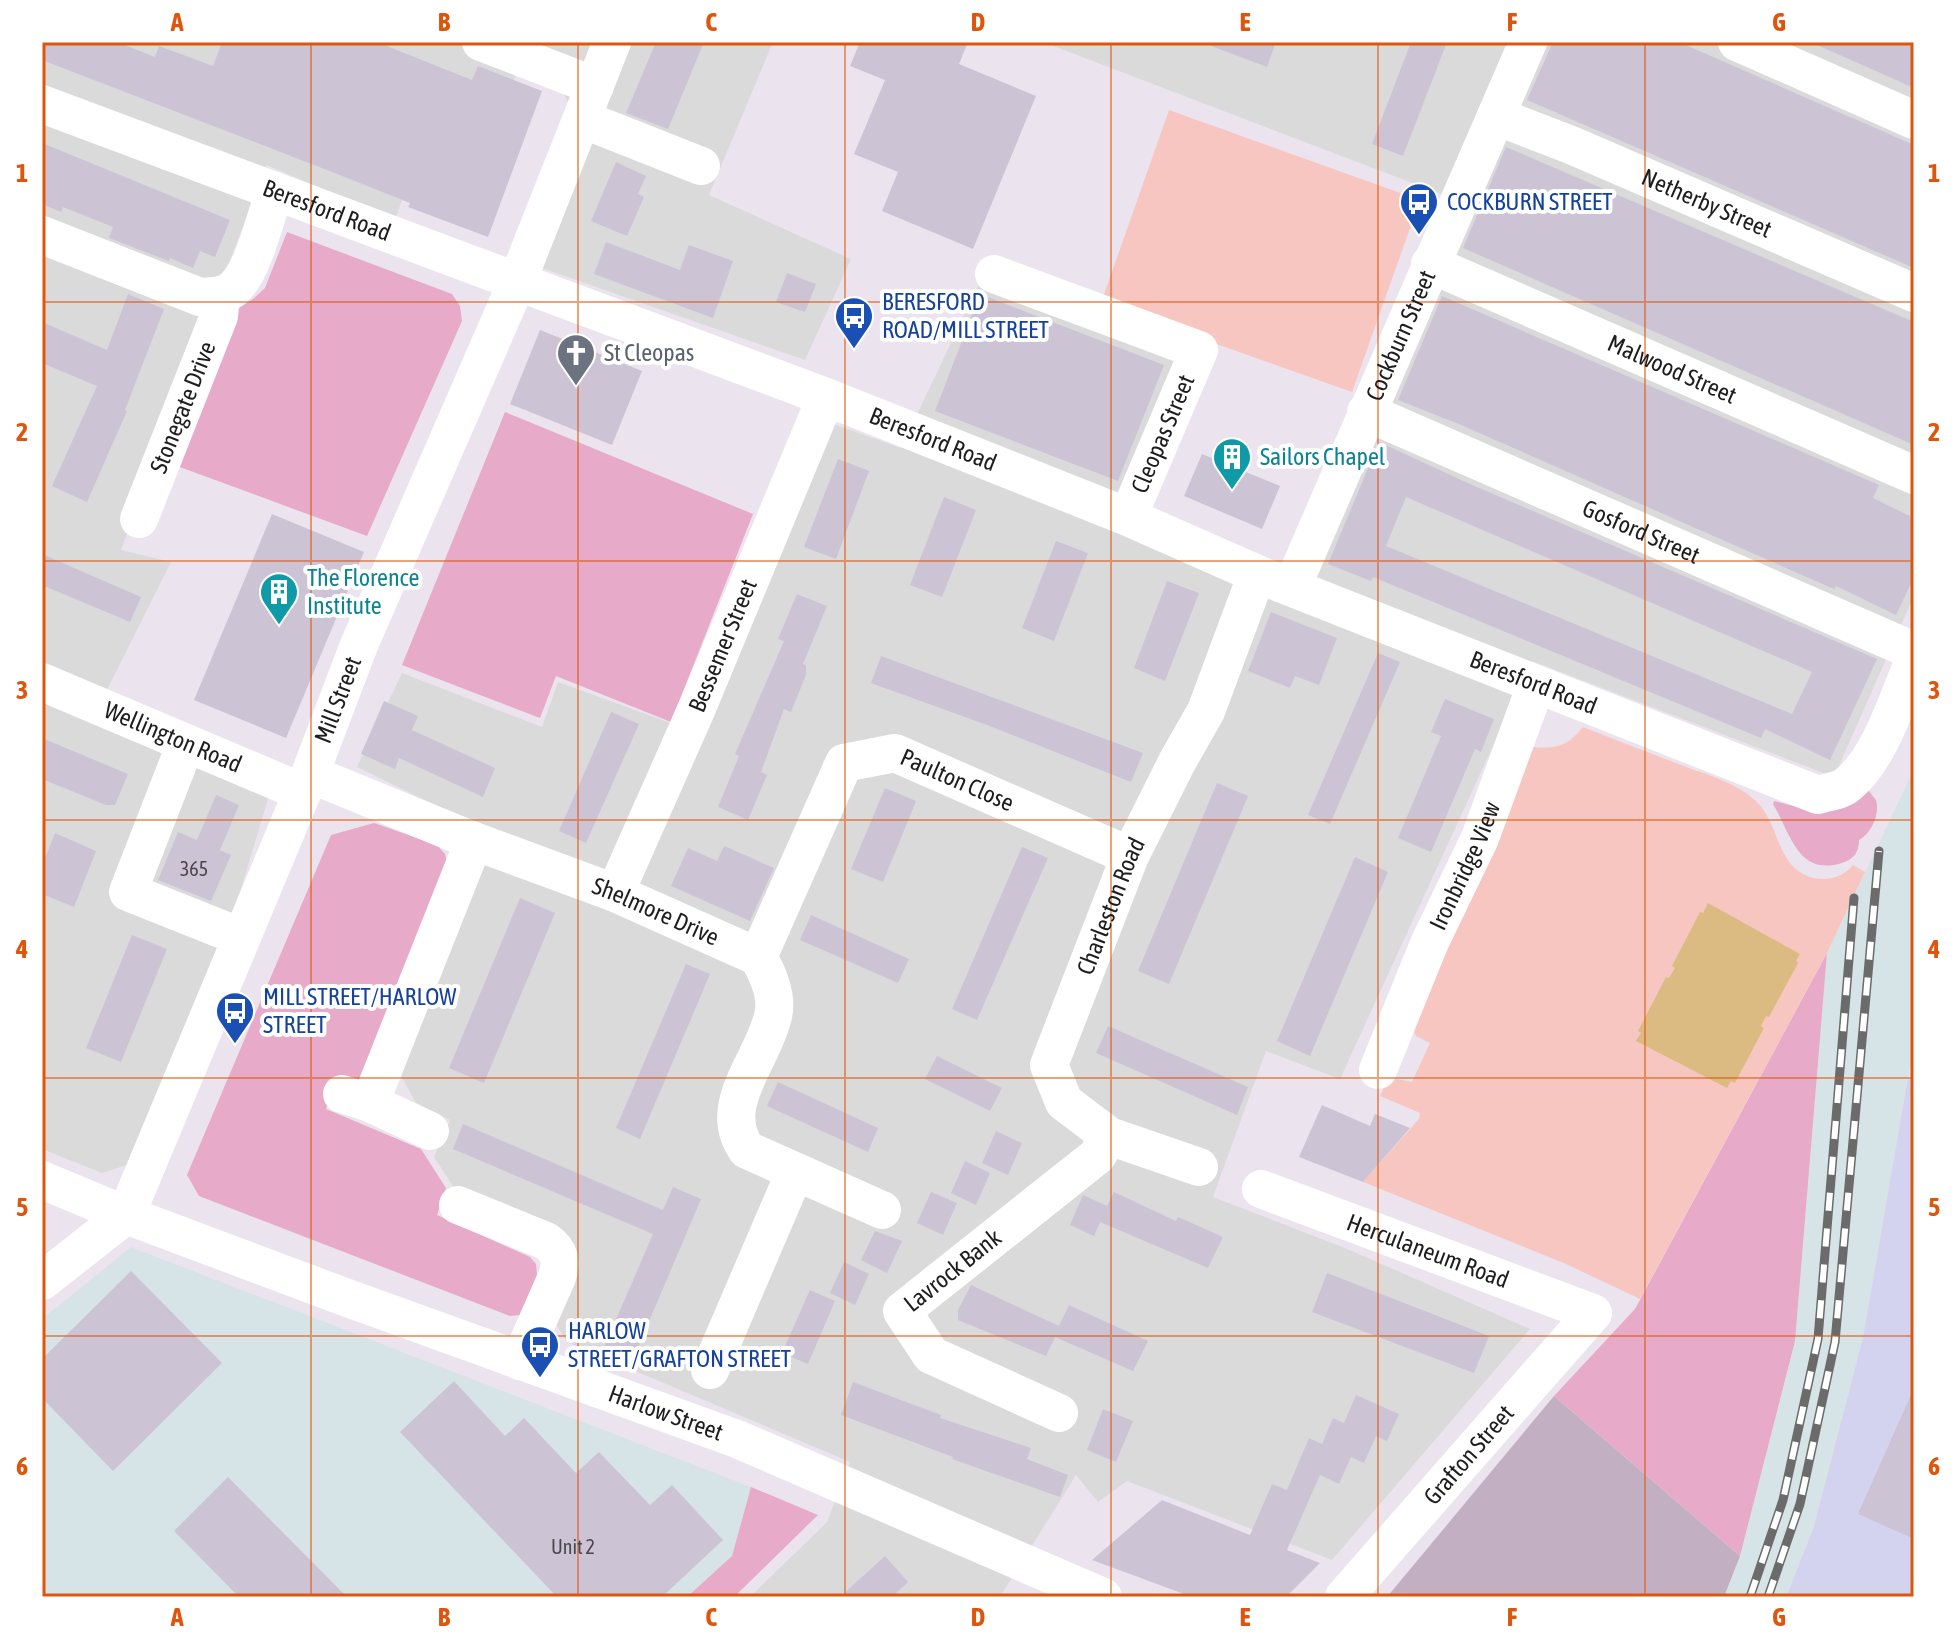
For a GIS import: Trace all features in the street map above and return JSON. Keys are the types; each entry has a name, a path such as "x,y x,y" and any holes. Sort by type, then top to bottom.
{"street":[{"path":"481,42 701,166"},
{"name":"Mill Street","path":"42,1281 126,1215 306,783 359,645 517,282 612,42"},
{"name":"Cockburn Street","path":"1292,587 1528,42"},
{"path":"1737,42 1914,120"},
{"name":"Beresford Road","path":"42,104 826,397 1128,517 1257,574 1818,795 1845,787 1864,768 1914,660"},
{"name":"Netherby Street","path":"1496,116 1585,151 1914,293"},
{"name":"Stonegate Drive","path":"139,519 219,316 221,296 235,287 246,270 275,191"},
{"path":"42,235 200,297 221,296"},
{"name":"Malwood Street","path":"1430,264 1914,475"},
{"name":"Cleopas Street","path":"994,274 1199,350 1128,517"},
{"name":"Bessemer Street","path":"615,893 697,708 826,397"},
{"name":"Gosford Street","path":"1366,412 1914,651"},
{"name":"Charleston Road","path":"1199,1167 1109,1136 1064,1102 1049,1065 1130,856 1206,711 1257,574"},
{"name":"Wellington Road","path":"42,682 186,743 306,783"},
{"name":"Ironbridge View","path":"1394,1056 1429,944 1480,838 1536,685"},
{"path":"186,743 128,892 241,937"},
{"name":"Paulton Close","path":"758,957 844,763 895,753 1130,856"},
{"name":"Shelmore Drive","path":"306,783 615,893 758,957"},
{"path":"430,1131 356,1099 474,841"},
{"path":"758,957 771,983 774,1015 734,1112 739,1139 747,1150 882,1210"},
{"name":"Lavrock Bank","path":"1059,1413 931,1355 902,1311 1097,1156 1109,1136"},
{"path":"710,1370 795,1172"},
{"name":"Harlow Street","path":"42,1180 126,1215 737,1439 1103,1597"},
{"name":"Herculaneum Road","path":"1261,1189 1593,1313"},
{"path":"458,1205 546,1241 555,1247 560,1257 557,1277 520,1361"},
{"name":"Grafton Street","path":"1344,1597 1593,1313"}],"shaded area":[{"path":"42,42 773,42 709,195 851,259 805,360 539,267 588,143 559,84 518,69 506,103 448,81 395,219 266,165 121,550 171,562 95,714 271,789 235,909 130,1164 102,1173 42,1149"},
{"path":"1043,42 1914,42 1914,596 1834,777 1532,661 1340,1079 1266,1051 1213,1197 1345,1248 1530,1329 1332,1560 1127,1481 1098,1502 1076,1475 1000,1597 750,1597 827,1522 850,1462 567,1342 557,1326 548,1321 575,1244 456,1191 434,1157 450,1120 416,1103 398,1070 492,833 357,767 402,673 542,727 558,682 695,732 819,431 836,425 901,448 978,286 1182,365 1106,528 1282,599 1470,205"},
{"path":"1169,110 1420,200 1352,392 1101,303"},
{"path":"287,232 452,294 460,306 462,321 367,536 177,466 231,313 265,288"},
{"path":"505,412 753,514 671,722 556,676 540,718 402,665"},
{"path":"1583,727 1711,776 1750,796 1765,812 1788,860 1803,874 1830,878 1843,874 1853,865 1865,872 1827,953 1640,1299 1566,1264 1363,1182 1419,1119 1420,1113 1380,1096 1387,1081 1392,1078 1412,1082 1430,1043 1416,1036 1411,1025 1533,747 1561,745"},
{"path":"1914,769 1914,1043 1863,1338 1814,1526 1786,1597 1724,1597 1740,1556 1795,1341 1827,953"},
{"path":"1868,790 1877,805 1871,828 1859,840 1853,857 1827,866 1805,858 1797,849 1773,804 1774,801 1813,810 1833,809"},
{"path":"374,823 437,845 445,854 448,867 358,1082 336,1077 326,1109 421,1149 446,1188 437,1215 530,1257 536,1264 537,1275 520,1315 510,1316 199,1196 187,1175 331,835"},
{"path":"1708,903 1800,954 1769,1017 1766,1016 1761,1026 1764,1028 1735,1083 1731,1081 1727,1088 1636,1041 1641,1033 1638,1031 1666,977 1669,978 1675,968 1672,966 1700,912 1703,913"},
{"path":"1827,953 1795,1341 1740,1556 1554,1396 1635,1309"},
{"path":"1908,1079 1914,1080 1914,1597 1786,1597 1814,1526"},
{"path":"131,1247 751,1487 732,1556 687,1597 42,1597 42,1319"},
{"path":"1554,1396 1740,1556 1724,1597 1387,1597"},
{"path":"751,1487 818,1515 734,1597 687,1597 732,1556"}],"building":[{"path":"42,42 117,42 155,57 159,46 213,66 222,42 377,42 472,80 478,66 542,91 488,237 408,207 410,203 327,170 42,60"},
{"path":"656,42 704,42 668,129 626,113"},
{"path":"860,42 968,42 959,64 1036,96 973,249 882,211 898,172 854,154 885,80 850,66"},
{"path":"1206,42 1276,42 1267,67"},
{"path":"1411,42 1447,42 1403,156 1372,144"},
{"path":"1553,42 1679,42 1914,145 1914,268 1527,100"},
{"path":"1810,42 1914,42 1914,88 1876,71"},
{"path":"42,143 230,220 215,257 200,251 193,268 170,258 169,261 109,238 113,227 63,207 61,212 42,204"},
{"path":"1506,147 1914,322 1914,445 1463,248"},
{"path":"616,162 646,176 638,194 644,197 627,236 591,221"},
{"path":"606,242 680,270 689,245 733,261 713,318 594,274"},
{"path":"787,273 816,284 805,312 776,302"},
{"path":"128,294 164,309 127,411 87,502 52,486 97,386 42,363 42,322 107,350"},
{"path":"980,294 1164,365 1118,481 935,411"},
{"path":"1442,296 1879,485 1873,498 1914,518 1914,577 1896,615 1836,586 1834,589 1398,400"},
{"name":"St Cleopas","path":"540,330 642,371 612,445 510,404"},
{"path":"1379,442 1877,659 1830,760 1765,729 1761,738 1373,577 1371,581 1328,564","holes":["1406,497 1812,672 1792,714 1386,546"]},
{"name":"Sailors Chapel","path":"1202,454 1280,486 1262,529 1184,496"},
{"path":"838,459 869,471 836,559 804,547"},
{"path":"944,497 976,510 942,597 910,585"},
{"name":"The Florence Institute","path":"272,514 364,552 286,738 194,700"},
{"path":"1056,541 1088,553 1054,641 1022,628"},
{"path":"42,554 141,597 130,622 42,585"},
{"path":"1167,581 1199,593 1165,681 1134,668"},
{"path":"797,594 827,606 803,664 806,665 806,675 791,712 784,709 761,772 767,775 748,820 718,807 739,756 735,754 784,641 778,639"},
{"path":"1271,612 1337,638 1319,685 1295,676 1290,688 1248,671"},
{"path":"1378,653 1400,662 1330,824 1308,815"},
{"path":"881,656 1143,753 1131,782 871,683"},
{"path":"1445,699 1494,719 1481,752 1475,749 1431,852 1398,838 1441,736 1431,732"},
{"path":"384,701 418,716 412,730 495,768 483,797 399,758 395,769 361,754"},
{"path":"611,712 639,724 586,843 559,831"},
{"path":"42,738 128,774 115,805 106,805 42,779"},
{"path":"1217,783 1248,796 1169,984 1138,971"},
{"path":"885,788 916,801 883,882 851,869"},
{"path":"216,795 239,805 220,850 231,855 211,901 158,880 178,832 197,840"},
{"path":"55,833 96,851 74,907 42,894 42,866"},
{"path":"724,846 774,868 750,921 671,886 688,848 717,861"},
{"path":"1022,847 1048,858 977,1020 952,1009"},
{"path":"1355,857 1388,872 1310,1056 1277,1041"},
{"path":"520,898 555,913 484,1083 449,1068"},
{"path":"811,915 909,959 898,983 800,940"},
{"path":"132,935 167,949 121,1062 86,1048"},
{"path":"686,964 710,974 640,1139 616,1128"},
{"path":"1108,1026 1248,1087 1237,1115 1096,1053"},
{"path":"937,1056 1002,1088 990,1111 925,1079"},
{"path":"778,1082 878,1128 868,1152 767,1106"},
{"path":"1322,1105 1370,1126 1375,1114 1410,1128 1363,1182 1299,1157"},
{"path":"463,1124 663,1210 673,1187 701,1199 631,1364 602,1352 653,1234 453,1149"},
{"path":"996,1131 1022,1143 1008,1175 982,1163"},
{"path":"965,1161 990,1173 976,1205 951,1193"},
{"path":"931,1192 957,1203 943,1235 917,1223"},
{"path":"1114,1192 1176,1221 1178,1217 1223,1237 1208,1268 1100,1222 1094,1236 1070,1225 1083,1195 1107,1206"},
{"path":"875,1231 902,1241 887,1273 861,1260"},
{"path":"844,1262 869,1274 855,1305 830,1293"},
{"path":"131,1271 222,1363 113,1471 42,1398 42,1359"},
{"path":"1327,1273 1489,1336 1474,1373 1312,1312"},
{"path":"971,1285 1059,1326 1069,1305 1148,1341 1133,1371 1055,1337 1046,1356 958,1320 958,1310"},
{"path":"810,1290 835,1301 808,1364 782,1353"},
{"path":"454,1381 505,1436 524,1418 576,1473 599,1452 650,1505 672,1485 723,1540 662,1597 557,1597 400,1432"},
{"path":"853,1382 941,1415 940,1418 1031,1448 1027,1459 1068,1475 1060,1497 841,1415"},
{"path":"1914,1388 1914,1539 1858,1514"},
{"path":"1356,1395 1399,1414 1387,1441 1376,1436 1364,1463 1351,1457 1339,1484 1320,1475 1287,1550 1320,1563 1286,1597 1192,1597 1092,1560 1162,1500 1250,1535 1272,1484 1287,1490 1309,1438 1322,1444 1333,1418 1344,1423"},
{"path":"1103,1409 1133,1421 1116,1462 1087,1450"},
{"path":"228,1477 347,1597 239,1597 174,1531"},
{"path":"885,1556 908,1582 892,1597 840,1597"}],"railway":[{"path":"1768,1597 1800,1504 1835,1342 1879,851"},
{"path":"1750,1597 1783,1500 1818,1339 1854,898"}],"place":[{"name":"COCKBURN STREET","path":"1419,236"},
{"name":"BERESFORD ROAD/MILL STREET","path":"854,350"},
{"name":"St Cleopas","path":"576,387"},
{"name":"Sailors Chapel","path":"1232,491"},
{"name":"The Florence Institute","path":"279,626"},
{"name":"MILL STREET/HARLOW STREET","path":"235,1045"},
{"name":"HARLOW STREET/GRAFTON STREET","path":"540,1379"}]}
